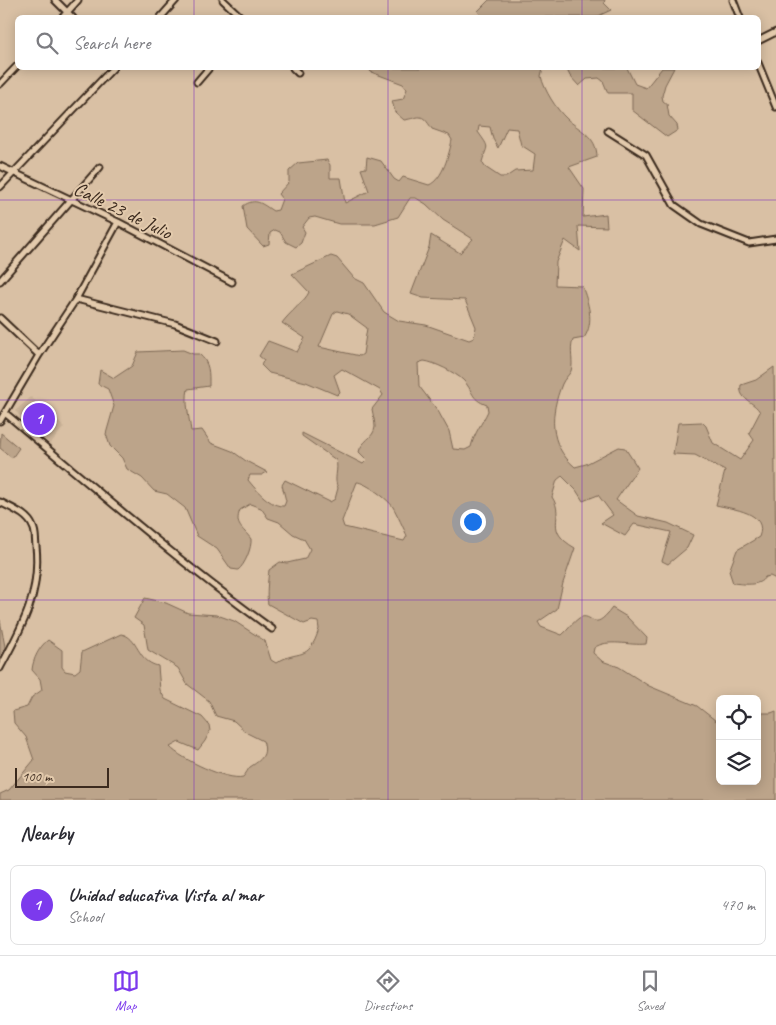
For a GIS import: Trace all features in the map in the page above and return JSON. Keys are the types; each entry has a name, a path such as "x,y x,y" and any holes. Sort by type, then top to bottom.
{"street":[{"path":"55,0 70,15"},
{"path":"64,15 78,0"},
{"path":"163,15 176,0"},
{"path":"223,0 239,15"},
{"path":"733,0 739,15"},
{"path":"761,40 776,32"},
{"path":"0,84 15,68"},
{"path":"0,187 111,70"},
{"path":"196,82 207,70"},
{"path":"295,70 298,73"},
{"path":"761,70 776,107"},
{"path":"608,131 646,155 674,205 701,224 749,243 776,239"},
{"name":"Calle 23 de Julio","path":"0,166 118,222 232,282"},
{"path":"0,281 100,167"},
{"path":"0,421 39,355 76,299 118,222"},
{"path":"76,299 175,324 218,341"},
{"path":"0,318 39,355"},
{"path":"5,413 149,536 209,584 272,629"},
{"path":"0,502 20,513 34,527 38,563 35,594 22,628 0,668"}],"shaded area":[{"path":"489,0 605,0 604,3 611,10 600,15 481,15 478,11"},
{"path":"370,70 542,70 541,76 555,105 594,144 597,157 569,167 584,189 583,217 606,214 607,227 578,226 580,251 565,240 556,262 555,285 582,286 590,319 584,338 573,340 571,371 562,384 555,406 554,428 556,439 566,458 575,467 586,464 619,447 625,448 638,468 616,500 638,516 668,523 693,535 687,548 668,564 662,561 671,532 634,524 625,536 601,523 613,515 598,495 583,501 576,490 562,476 557,480 552,497 556,504 557,529 559,535 575,548 563,583 557,609 538,622 541,627 562,635 579,618 587,617 596,621 600,620 612,608 627,617 647,638 646,644 605,643 594,648 593,653 602,661 619,667 649,686 697,706 716,721 716,785 761,785 761,713 776,711 776,800 0,800 0,794 9,790 34,760 26,737 14,723 13,711 27,707 32,697 42,690 40,679 32,670 37,654 48,640 62,650 62,667 65,671 75,673 80,669 82,652 121,634 127,636 145,659 158,666 160,690 165,699 202,717 209,725 210,731 198,750 179,742 170,747 205,768 226,776 243,777 250,767 263,757 265,750 263,741 247,733 234,721 216,716 209,701 187,684 178,668 148,650 144,625 134,618 145,598 166,603 188,613 217,615 234,621 265,641 271,660 276,663 291,656 302,654 311,647 315,640 319,629 318,622 312,621 304,624 268,604 268,582 269,570 280,562 287,563 305,559 310,549 304,539 293,534 279,522 268,518 261,508 250,504 240,510 238,515 240,526 251,539 249,551 241,568 238,570 231,569 217,549 197,536 185,508 167,494 154,491 142,478 127,469 122,458 110,446 106,434 114,406 108,389 98,384 100,370 114,378 132,366 138,352 183,350 199,354 207,365 209,386 188,389 187,404 191,431 202,430 211,443 232,451 267,472 262,475 250,475 248,480 259,493 274,504 284,506 286,501 282,485 285,480 330,502 335,499 338,488 336,460 302,436 302,433 363,464 367,460 359,452 360,448 374,431 375,425 372,409 383,395 380,390 342,369 334,375 340,392 337,395 306,382 269,373 261,365 264,360 259,356 268,341 297,352 305,338 282,323 309,292 292,274 331,256 337,258 354,278 364,283 384,312 399,321 426,325 469,340 474,338 476,327 465,300 423,298 411,294 429,247 431,235 460,253 473,239 443,220 426,204 416,198 410,198 398,217 375,224 339,224 315,217 309,218 302,227 305,232 301,243 296,247 286,242 280,232 275,230 270,233 269,244 263,246 247,229 243,206 255,202 273,211 278,210 282,199 278,194 289,182 289,171 298,163 327,160 330,165 330,178 341,178 345,203 369,191 361,169 366,168 367,157 381,161 394,179 399,182 403,177 429,185 434,182 445,165 452,140 449,135 432,129 423,118 417,117 404,120 395,112 392,101 403,99 407,89 403,84","holes":["479,126 490,127 498,148 507,128 517,129 521,145 535,154 533,170 515,171 506,177 500,177 485,167 482,162 487,147 478,132","337,311 348,314 367,328 363,354 360,356 319,347 333,314","428,362 455,374 463,380 478,400 487,405 488,411 471,447 465,450 453,449 449,431 438,411 419,386 418,363","357,482 391,504 407,536 404,541 344,527 342,521"]},
{"path":"567,70 628,70 635,84 646,88 660,70 673,70 665,85 662,96 663,101 667,104 669,116 677,125 678,130 667,137 632,110 632,93 608,93 603,81 599,78 587,79 579,86"},
{"path":"774,367 776,579 770,576 755,584 733,583 729,571 737,550 759,537 761,529 759,522 747,513 716,505 725,471 695,455 673,454 678,423 702,422 706,426 713,443 740,460 754,440 749,433 760,412 744,397 741,385 756,380"},
{"path":"31,397 64,427 50,444 15,411"},
{"path":"1,433 19,448 12,458 0,448"},
{"path":"0,620 6,652 0,662"}],"place":[{"name":"Unidad educativa Vista al mar","path":"39,419"}]}
